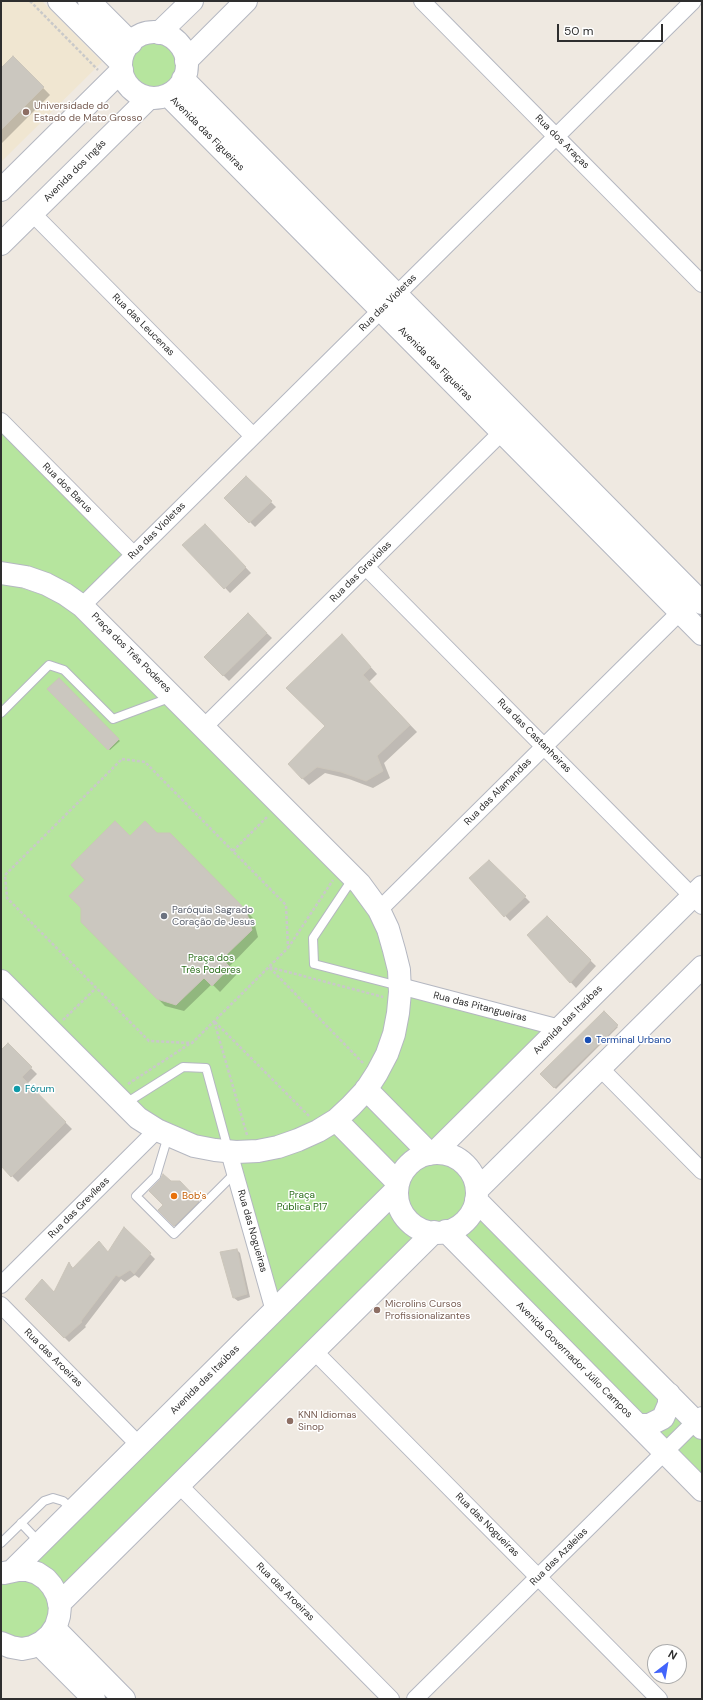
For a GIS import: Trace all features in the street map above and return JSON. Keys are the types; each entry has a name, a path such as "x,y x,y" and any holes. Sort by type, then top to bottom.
{"street":[{"name":"Avenida das Figueiras","path":"59,1 121,67 125,81 136,93 159,96 177,89 185,70"},
{"path":"89,1 131,43"},
{"path":"159,33 192,1"},
{"path":"185,70 246,1"},
{"name":"Rua dos Araças","path":"422,1 702,284"},
{"name":"Rua das Violetas","path":"82,606 693,1"},
{"path":"1,190 121,67 122,56 131,43 138,37 146,34 159,33 171,38 178,43 183,50 185,70 396,295 517,417 700,597"},
{"name":"Avenida das Figueiras","path":"159,96 381,310 702,634"},
{"name":"Avenida dos Ingás","path":"1,244 32,213 159,96"},
{"name":"Rua das Leucenas","path":"32,213 253,436"},
{"name":"Rua das Graviolas","path":"204,727 517,417"},
{"name":"Rua dos Barus","path":"1,421 134,555"},
{"name":"Rua das Castanheiras","path":"366,567 544,746 699,897"},
{"name":"Praça dos Três Poderes","path":"1,572 26,577 46,584 65,594 82,606 367,892 379,910 388,929 399,970 399,994 394,1034 387,1054 371,1082 351,1106 328,1124 298,1140 278,1147 251,1151 229,1152 194,1146 162,1133 138,1118 1,981"},
{"name":"Rua das Alamandas","path":"379,910 680,612 700,597"},
{"name":"Avenida das Itaúbas","path":"432,1153 560,1028 699,897"},
{"path":"476,1195 600,1068 702,967"},
{"name":"Rua das Pitangueiras","path":"399,994 560,1028"},
{"path":"600,1068 702,1171"},
{"path":"371,1082 432,1153"},
{"path":"60,1604 314,1351 440,1232 454,1229 471,1214 476,1195 473,1176 464,1163 450,1155 432,1153 420,1157 407,1166 398,1186 328,1124"},
{"name":"Rua das Grevíleas","path":"1,1285 162,1133"},
{"name":"Rua das Nogueiras","path":"229,1152 274,1311"},
{"name":"Avenida das Itaúbas","path":"4,1574 40,1543 74,1510 398,1186"},
{"name":"Avenida Governador Júlio Campos","path":"398,1186 398,1202 405,1216 416,1227 440,1232 638,1425 702,1490"},
{"path":"476,1195 669,1394 700,1421"},
{"name":"Rua das Aroeiras","path":"1,1305 140,1445"},
{"name":"Rua das Nogueiras","path":"314,1351 659,1699"},
{"path":"638,1425 649,1425 663,1418 669,1404 669,1394"},
{"name":"Rua das Azaleias","path":"415,1699 664,1452 700,1421"},
{"name":"Rua das Aroeiras","path":"179,1485 391,1699"},
{"path":"4,1574 28,1570 37,1573 46,1579 52,1586 58,1596 60,1604 59,1616 55,1629 50,1635 39,1644 22,1649 6,1651"},
{"path":"55,1629 124,1699"},
{"path":"39,1644 94,1699"}],"lane":[{"path":"1,713 49,665 64,670 113,719 174,697"},
{"path":"347,872 313,938 314,964 399,994"},
{"path":"118,1099 183,1067 206,1068 229,1152"},
{"path":"162,1133 156,1176 136,1196 174,1234 236,1173"},
{"path":"1,1543 44,1501 53,1498 63,1502 74,1510"},
{"path":"21,1523 40,1543"}],"path":[{"path":"30,1 98,70 93,76"},
{"path":"192,1043 149,1041 7,898 5,875 122,759 145,762 286,905 288,948"},
{"path":"233,851 280,804"},
{"path":"118,1099 192,1043 269,967 288,948 347,872"},
{"path":"269,967 399,994"},
{"path":"269,967 371,1082"},
{"path":"51,1032 96,988"},
{"path":"214,1021 328,1124"},
{"path":"214,1021 251,1151"}],"shaded area":[{"name":"Universidade do Estado de Mato Grosso","path":"1,1 42,1 102,62 1,162"}],"green space":[{"path":"154,41 163,43 171,48 176,56 178,65 176,74 171,82 163,87 154,89 145,87 137,82 132,74 130,65 132,56 137,48 145,43"},
{"path":"1,428 135,563 94,605 1,564"},
{"name":"Praça dos Três Poderes","path":"1,581 61,601 351,887 372,915 391,972 390,1013 371,1068 330,1114 295,1133 236,1144 177,1132 128,1098 1,969"},
{"name":"Praça Pública P17","path":"408,994 547,1029 432,1144 415,1150 400,1161 390,1186 276,1298 237,1160 334,1130"},
{"path":"437,1160 455,1166 463,1174 469,1192 463,1210 455,1218 437,1224 419,1218 411,1210 405,1192 411,1174 419,1166"},
{"path":"391,1207 398,1221 418,1237 63,1589 31,1563"},
{"path":"480,1215 702,1439 702,1478 460,1234 473,1225"},
{"path":"23,1579 38,1584 51,1605 45,1628 25,1640 1,1633 1,1585 8,1581"}],"building":[{"path":"13,56 44,87 1,130 1,68"},
{"path":"246,476 272,501 249,523 224,498"},
{"path":"205,524 246,567 224,589 182,545"},
{"path":"248,613 267,633 223,676 204,657"},
{"path":"342,634 371,667 363,675 410,725 377,756 383,771 366,781 341,772 317,767 302,779 288,764 325,726 286,688"},
{"path":"59,678 119,739 108,750 47,689"},
{"name":"Paróquia Sagrado Coração de Jesus","path":"115,821 130,836 145,821 157,833 170,833 246,910 252,930 222,959 230,967 212,986 204,978 176,1005 157,999 81,922 81,908 69,896 85,880 71,865"},
{"path":"489,860 526,896 504,917 469,878"},
{"path":"547,916 591,960 570,983 527,935"},
{"path":"604,1011 618,1025 554,1088 540,1074"},
{"name":"Fórum","path":"8,1043 32,1067 22,1077 66,1122 11,1177 1,1166 1,1050"},
{"name":"Bob's","path":"163,1174 171,1181 180,1181 199,1201 174,1226 158,1210 163,1205 149,1191 160,1180"},
{"path":"124,1227 151,1253 134,1274 130,1270 119,1277 116,1275 81,1321 82,1322 64,1338 25,1299 42,1279 54,1292 69,1262 72,1269 99,1241 108,1252"},
{"path":"237,1249 247,1294 233,1298 220,1252"}],"place":[{"name":"Universidade do Estado de Mato Grosso","path":"26,112"},
{"name":"Paróquia Sagrado Coração de Jesus","path":"164,916"},
{"name":"Terminal Urbano","path":"588,1040"},
{"name":"Fórum","path":"17,1089"},
{"name":"Bob's","path":"174,1196"},
{"name":"Microlins Cursos Profissionalizantes","path":"377,1310"},
{"name":"KNN Idiomas Sinop","path":"290,1421"}]}
